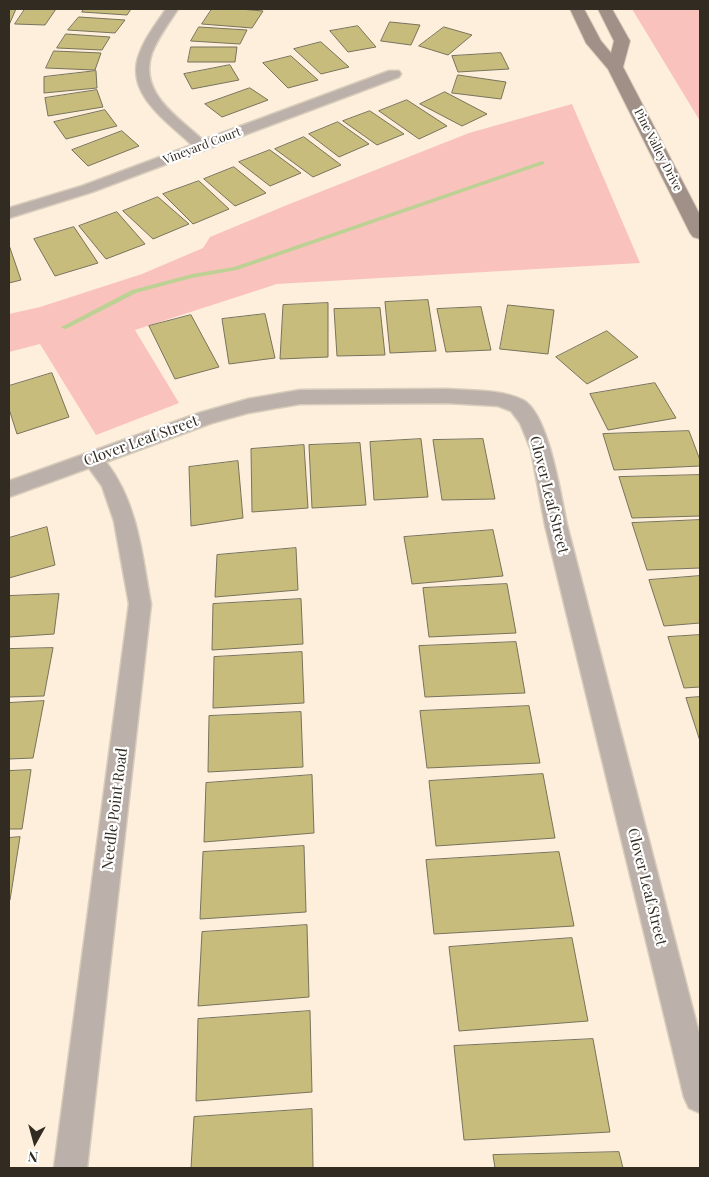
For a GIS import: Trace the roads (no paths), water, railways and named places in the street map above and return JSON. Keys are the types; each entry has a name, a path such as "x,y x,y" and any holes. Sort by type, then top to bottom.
{"main road":[{"name":"Pine Valley Drive","path":"578,9 594,43 615,67 700,233"},
{"path":"605,9 622,41 615,67"}],"street":[{"path":"172,9 148,48 141,73 151,99 201,146"},
{"name":"Vineyard Court","path":"9,213 87,189 394,74"},
{"name":"Clover Leaf Street","path":"9,489 206,418 248,406 300,398 447,396 500,398 518,406 529,420 541,450 556,526 700,1096"},
{"name":"Needle Point Road","path":"70,1168 140,604 125,522 111,483 93,459"}],"waterway":[{"path":"64,327 134,291 192,276 235,269 542,163"}]}
